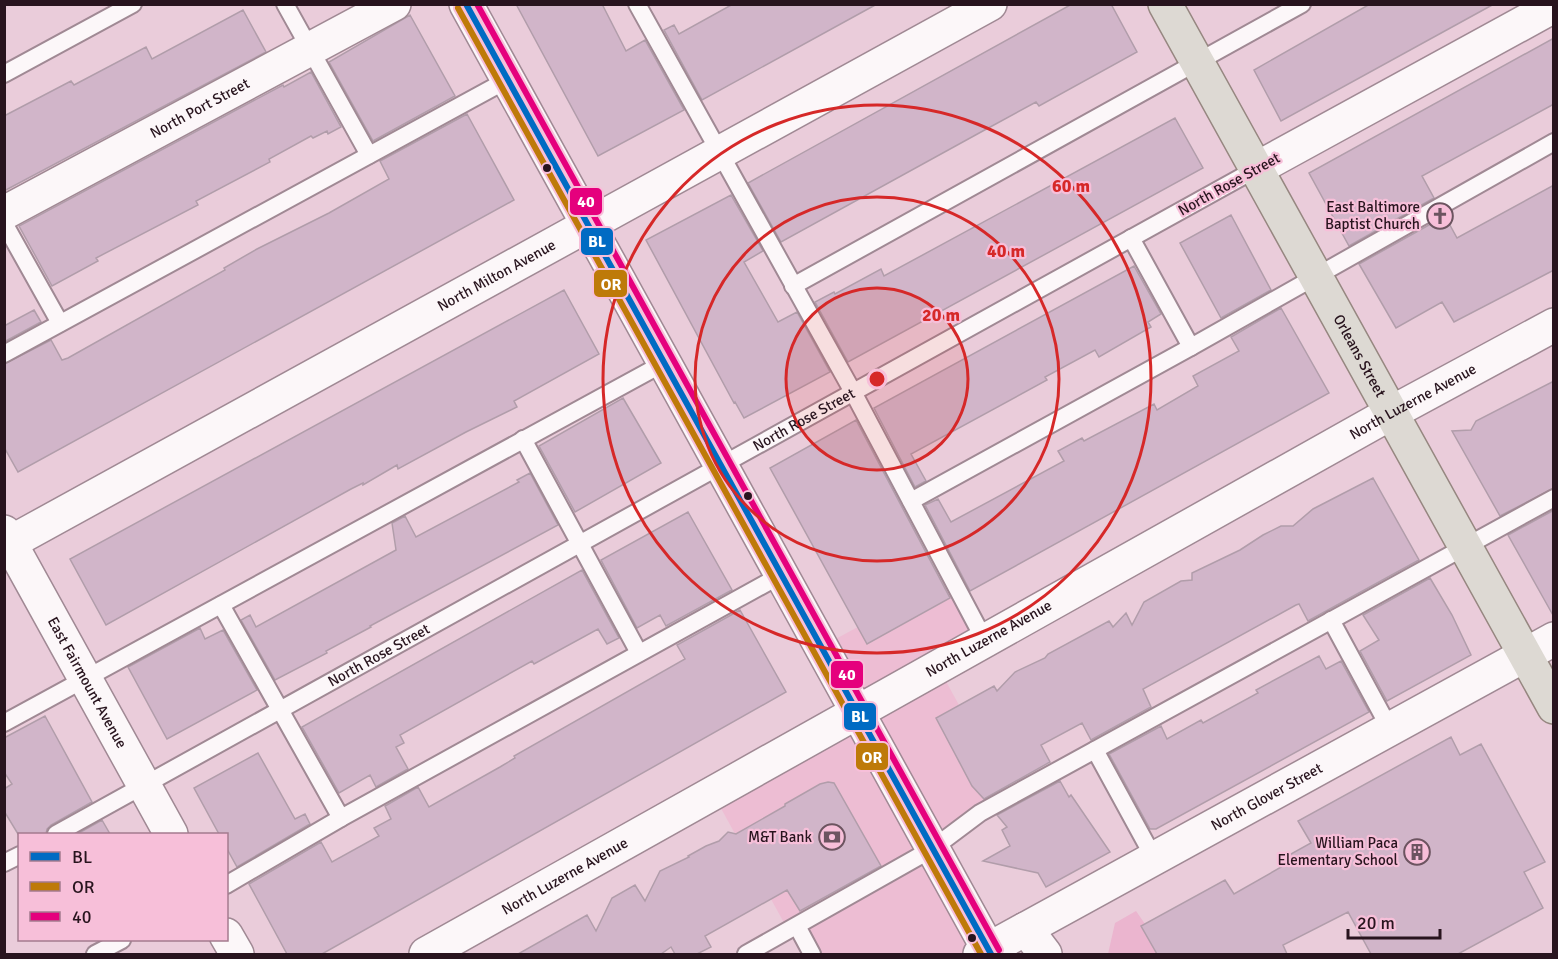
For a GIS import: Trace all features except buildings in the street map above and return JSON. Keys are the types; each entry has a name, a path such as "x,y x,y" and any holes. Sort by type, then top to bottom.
{"main road":[{"name":"Orleans Street","path":"1165,4 1554,707"}],"street":[{"name":"North Port Street","path":"4,213 394,4"},
{"path":"466,4 932,849 987,953"},
{"name":"North Milton Avenue","path":"6,540 990,4"},
{"name":"North Rose Street","path":"1256,169 1554,6"},
{"name":"North Luzerne Avenue","path":"426,954 1391,413 1554,325"},
{"name":"East Fairmount Avenue","path":"6,540 170,833"},
{"name":"North Glover Street","path":"987,953 1036,942 1154,858 1554,639"},
{"path":"228,938 237,954"}],"lane":[{"path":"4,74 133,4"},
{"path":"285,4 369,155"},
{"path":"793,286 1302,4"},
{"path":"640,6 853,392 985,641"},
{"path":"4,354 507,80"},
{"path":"911,501 1191,347 1554,142"},
{"name":"North Rose Street","path":"58,833 1256,169"},
{"path":"4,223 60,323"},
{"path":"1131,238 1191,347"},
{"path":"4,723 664,363"},
{"path":"523,440 639,653"},
{"path":"746,954 932,849 980,813 1554,498"},
{"path":"228,884 341,818 781,575"},
{"path":"221,605 341,818"},
{"path":"1331,620 1390,729"},
{"path":"1095,750 1154,858"},
{"path":"4,863 18,856"},
{"path":"797,926 812,954"},
{"path":"95,954 118,941"}],"shaded area":[{"path":"950,577 984,640 937,665 1010,798 933,841 1010,954 812,954 788,930 712,792 852,709 819,648"},
{"path":"1136,911 1145,924 1141,927 1157,954 1108,954 1115,923"}],"transit line":[{"name":"BL","path":"466,4 991,954"},
{"name":"40","path":"477,4 999,950"},
{"name":"OR","path":"458,8 981,954"}],"place":[{"name":"East Baltimore Baptist Church","path":"1440,216"},
{"name":"M&T Bank","path":"832,837"},
{"name":"William Paca Elementary School","path":"1417,852"}]}
